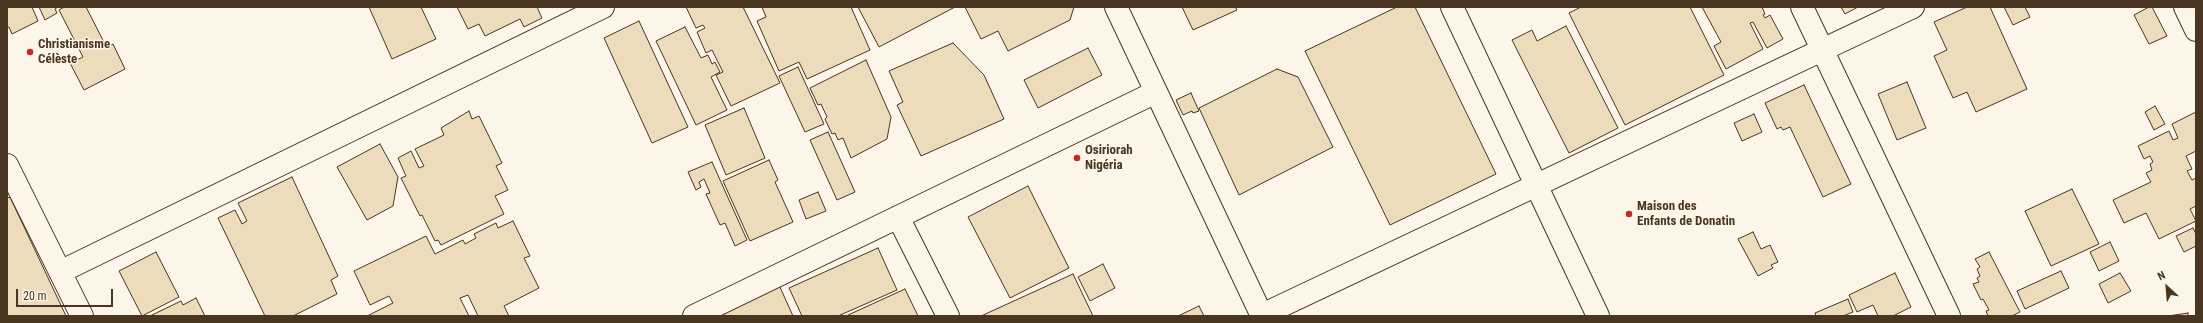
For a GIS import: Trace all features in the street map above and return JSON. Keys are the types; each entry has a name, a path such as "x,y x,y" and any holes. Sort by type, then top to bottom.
{"street":[{"path":"60,272 603,7"},
{"path":"1116,7 1262,316 1913,7"},
{"path":"1452,7 1598,316"},
{"path":"1802,7 1949,316"},
{"path":"2185,7 2196,30"},
{"path":"694,316 1156,92"},
{"path":"7,165 82,316"},
{"path":"898,217 948,316"}],"building":[{"path":"7,7 32,7 38,21 12,34 9,27 7,28"},
{"path":"39,7 58,7 55,9 57,13 45,20"},
{"path":"64,7 86,7 107,48 113,44 125,69 84,90 70,63 83,57 59,10"},
{"path":"369,7 421,7 436,39 392,59"},
{"path":"457,7 537,7 542,18 524,27 520,19 485,36 479,24 468,29"},
{"path":"686,7 743,7 780,83 731,106 716,75 723,72 712,50 706,53 697,32 705,28 703,25 696,28"},
{"path":"762,7 851,7 870,50 807,79 799,62 779,71 757,21 766,17"},
{"path":"858,7 955,7 879,47"},
{"path":"965,7 1074,7 1070,20 1008,51 998,31 981,39"},
{"path":"1182,7 1235,7 1237,10 1193,30"},
{"path":"1397,7 1415,7 1496,174 1390,225 1305,51"},
{"path":"1581,7 1690,7 1724,75 1625,125 1569,13"},
{"path":"1702,7 1762,7 1765,14 1763,15 1765,18 1770,15 1783,39 1767,48 1753,22 1750,23 1763,49 1726,69 1714,46 1721,42"},
{"path":"1841,7 1858,7 1845,14"},
{"path":"1967,7 1990,7 2027,89 1976,112 1967,92 1953,98 1934,56 1947,50 1934,22"},
{"path":"2004,7 2025,7 2030,17 2013,25"},
{"path":"2149,7 2152,7 2167,36 2149,44 2134,15"},
{"path":"639,21 688,127 652,143 604,38"},
{"path":"1566,26 1618,128 1569,153 1512,40 1532,30 1537,41"},
{"path":"685,27 701,58 708,55 712,64 715,62 720,72 711,77 727,110 696,125 656,41"},
{"path":"953,43 984,75 1004,119 921,156 897,105 903,102 889,71"},
{"path":"1088,48 1102,75 1038,108 1024,80"},
{"path":"866,60 891,117 887,139 851,158 843,138 838,140 835,133 832,134 825,119 827,117 821,104 818,105 810,88"},
{"path":"798,67 824,124 805,132 779,76"},
{"path":"1277,69 1298,77 1333,147 1239,195 1199,108"},
{"path":"1907,82 1926,128 1897,140 1878,94"},
{"path":"1804,85 1851,184 1823,197 1790,127 1783,130 1781,127 1777,129 1765,103"},
{"path":"1191,93 1199,111 1193,113 1192,111 1183,115 1176,100"},
{"path":"2155,106 2165,124 2154,130 2145,112"},
{"path":"744,108 765,158 726,175 705,125"},
{"path":"469,111 472,119 479,116 502,163 496,166 508,190 495,196 504,214 441,245 438,240 435,241 422,215 420,216 401,178 406,176 398,158 411,151 419,168 424,166 415,149 444,135 441,128"},
{"path":"2196,112 2196,151 2186,156 2192,169 2187,171 2192,180 2196,178 2196,206 2190,209 2196,221 2159,239 2146,213 2124,223 2113,200 2151,182 2146,173 2152,170 2150,164 2153,162 2150,156 2144,159 2138,146 2169,131 2173,140 2178,138 2172,124"},
{"path":"1754,114 1762,132 1742,141 1734,123"},
{"path":"828,132 855,192 837,200 810,140"},
{"path":"380,144 398,177 393,206 367,220 337,167"},
{"path":"769,160 778,180 775,182 793,222 750,241 723,181"},
{"path":"712,162 747,240 735,246 725,223 720,225 706,194 710,193 704,179 699,182 701,187 696,190 688,172"},
{"path":"292,177 338,276 331,280 337,294 293,316 265,316 218,218 235,210 242,224 247,221 238,203"},
{"path":"1028,186 1069,268 1010,298 968,217"},
{"path":"2072,189 2099,244 2051,266 2025,211"},
{"path":"818,192 826,211 806,219 799,200"},
{"path":"10,197 66,316 7,316 7,198"},
{"path":"513,221 530,256 524,258 539,288 504,306 509,316 478,316 468,295 460,298 469,316 367,316 393,303 389,296 370,305 354,271 426,236 435,254 463,240 465,244 476,238 474,234 496,223 498,228"},
{"path":"2193,228 2196,234 2196,246 2184,252 2176,236"},
{"path":"1753,232 1761,249 1770,245 1778,262 1771,265 1773,268 1758,276 1738,239"},
{"path":"2110,242 2119,261 2099,271 2090,252"},
{"path":"878,248 897,290 838,316 802,316 789,288"},
{"path":"156,252 179,297 142,316 119,271"},
{"path":"1989,252 2020,312 2012,316 1988,316 1986,311 1989,310 1983,299 1981,300 1973,284 1979,282 1977,278 1980,276 1977,269 1980,267 1975,259"},
{"path":"1103,264 1115,288 1090,301 1078,277"},
{"path":"2061,271 2069,288 2025,309 2017,291"},
{"path":"1895,273 1911,307 1893,316 1878,316 1873,305 1857,312 1849,295"},
{"path":"2120,273 2131,291 2108,303 2099,284"},
{"path":"1073,274 1093,316 981,316"},
{"path":"779,285 793,316 711,316"},
{"path":"905,289 918,316 846,316"},
{"path":"196,298 205,316 150,316 181,301 183,305"},
{"path":"1848,299 1853,312 1843,316 1816,316 1815,313"},
{"path":"1199,306 1204,316 1178,316"},
{"path":"2188,313 2188,316 2168,316"}],"place":[{"name":"Christianisme Célèste","path":"30,52"},
{"name":"Osiriorah Nigéria","path":"1077,158"},
{"name":"Maison des Enfants de Donatin","path":"1629,214"}]}
